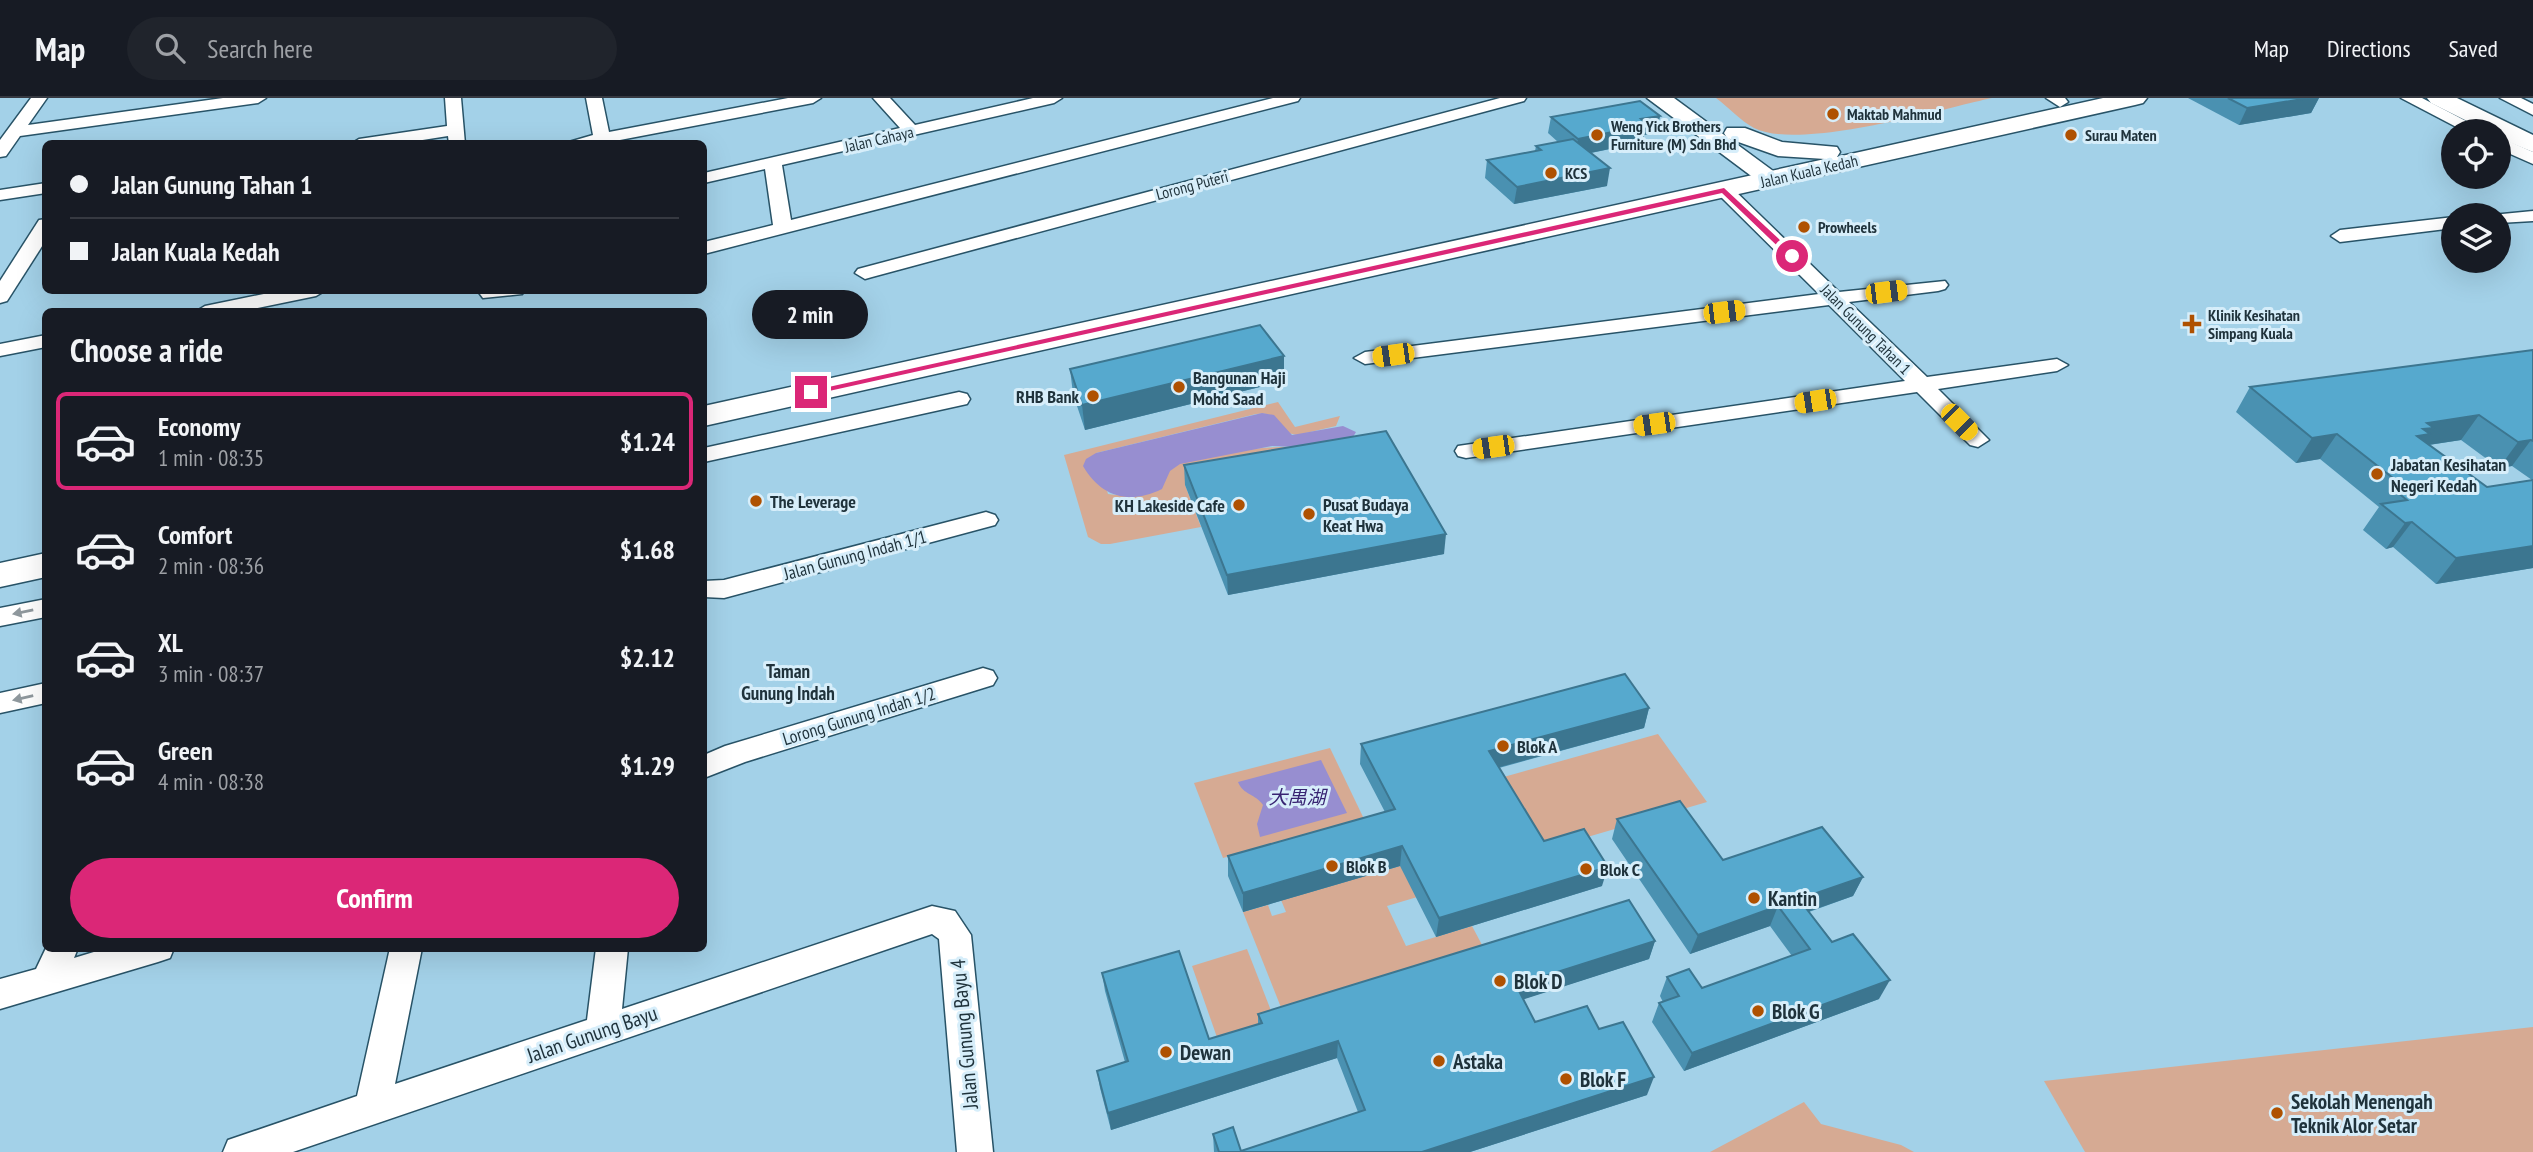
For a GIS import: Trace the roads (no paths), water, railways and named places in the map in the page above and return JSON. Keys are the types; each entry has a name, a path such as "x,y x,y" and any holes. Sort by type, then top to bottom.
{"main road":[{"path":"1659,98 1728,138 1776,171"},
{"path":"1690,98 1728,138 1778,149 1828,152"},
{"name":"Jalan Kuala Kedah","path":"707,415 1776,171 1963,136 2135,98"},
{"path":"2439,98 2533,145"},
{"path":"2467,98 2533,131"},
{"name":"Jalan Kuala Kedah","path":"1776,171 1828,152 2063,99"},
{"path":"1713,185 1782,185 1831,176 1945,148 1963,136"},
{"path":"1713,185 1728,160 1728,138"},
{"name":"Jalan Kuala Kedah","path":"707,399 1607,204 1713,185"},
{"path":"0,556 42,547"},
{"path":"0,575 42,566"}],"street":[{"path":"0,152 39,98"},
{"path":"14,132 258,98"},
{"path":"415,140 457,137 453,98"},
{"path":"594,98 602,138"},
{"path":"591,140 813,98"},
{"path":"881,98 912,131"},
{"name":"Jalan Cahaya","path":"707,177 912,131 1028,101 1054,98"},
{"path":"707,247 1292,98"},
{"name":"Lorong Puteri","path":"865,273 1518,98"},
{"path":"2409,98 2452,119"},
{"path":"2508,98 2533,110"},
{"path":"2511,148 2533,159"},
{"path":"773,164 783,227"},
{"name":"Jalan Gunung Tahan 1","path":"1713,185 1835,298 1978,440"},
{"path":"0,195 42,189"},
{"path":"2511,217 2533,216"},
{"path":"2340,236 2441,224"},
{"path":"0,297 42,230"},
{"path":"20,266 42,263"},
{"path":"1365,358 1938,285"},
{"path":"225,308 296,294"},
{"path":"0,350 42,342"},
{"path":"1466,451 2057,365"},
{"path":"707,454 959,399"},
{"name":"Jalan Gunung Indah 1/1","path":"710,594 986,520"},
{"path":"0,617 42,609"},
{"name":"Lorong Gunung Indah 1/2","path":"707,766 734,754 984,678"},
{"path":"0,703 42,694"},
{"name":"Lorong Gunung Indah 1/2","path":"707,755 734,754"},
{"name":"Jalan Gunung Bayu","path":"241,1152 922,922 944,920"},
{"name":"Jalan Gunung Bayu 4","path":"944,920 955,935 966,1149"},
{"path":"48,980 60,952"},
{"path":"0,994 144,952"},
{"path":"372,1108 405,952"},
{"path":"603,1030 612,952"}],"water":[{"path":"1262,413 1274,415 1292,435 1343,426 1356,432 1353,437 1297,447 1272,446 1180,464 1170,471 1162,489 1138,497 1107,491 1090,477 1083,466 1086,459 1096,453"},
{"name":"大禺湖","path":"1321,760 1347,813 1260,837 1257,824 1263,805 1243,790 1238,782"}],"waterway":[{"path":"2425,98 2468,119"}],"place":[{"name":"Maktab Mahmud","path":"1833,114"},
{"name":"Weng Yick Brothers Furniture (M) Sdn Bhd","path":"1597,135"},
{"name":"Surau Maten","path":"2071,135"},
{"name":"KCS","path":"1551,173"},
{"name":"Prowheels","path":"1804,227"},
{"name":"Klinik Kesihatan Simpang Kuala","path":"2192,324"},
{"name":"Bangunan Haji Mohd Saad","path":"1179,387"},
{"name":"RHB Bank","path":"1093,396"},
{"name":"Jabatan Kesihatan Negeri Kedah","path":"2377,474"},
{"name":"The Leverage","path":"756,501"},
{"name":"KH Lakeside Cafe","path":"1239,505"},
{"name":"Pusat Budaya Keat Hwa","path":"1309,514"},
{"name":"Blok A","path":"1503,746"},
{"name":"Blok B","path":"1332,866"},
{"name":"Blok C","path":"1586,869"},
{"name":"Kantin","path":"1754,898"},
{"name":"Blok D","path":"1500,981"},
{"name":"Blok G","path":"1758,1011"},
{"name":"Dewan","path":"1166,1052"},
{"name":"Astaka","path":"1439,1061"},
{"name":"Blok F","path":"1566,1079"},
{"name":"Sekolah Menengah Teknik Alor Setar","path":"2277,1113"}],"district":[{"name":"Taman Gunung Indah","path":"788,682"}]}
